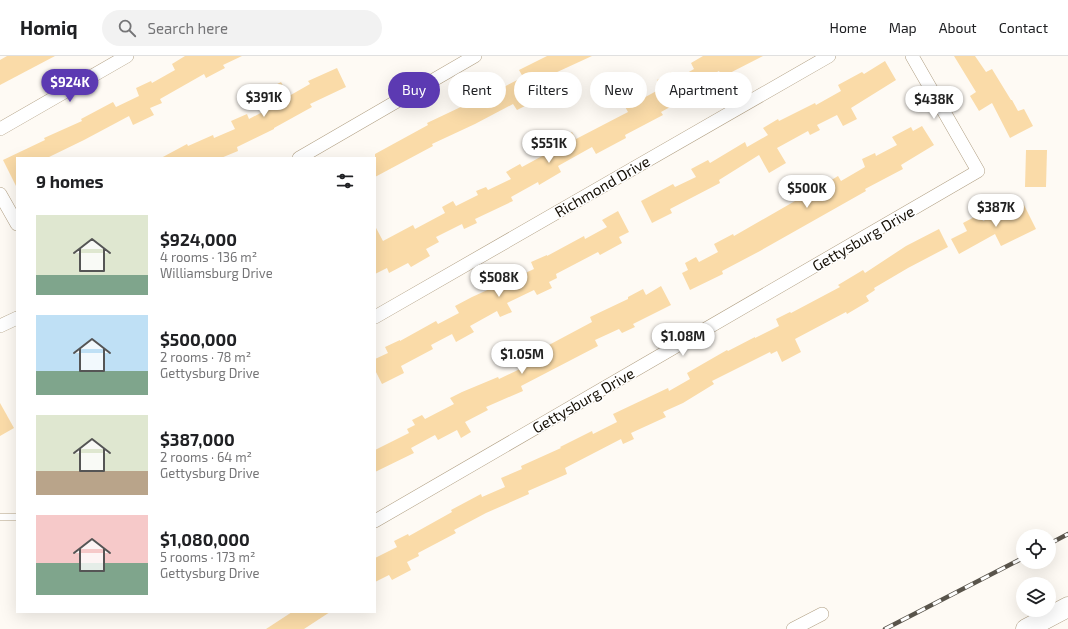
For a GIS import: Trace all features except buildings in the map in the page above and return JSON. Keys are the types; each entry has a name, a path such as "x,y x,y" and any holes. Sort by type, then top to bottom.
{"main road":[{"path":"1026,629 1045,622 1068,607"}],"street":[{"path":"0,129 127,56"},
{"path":"301,157 475,56"},
{"name":"Richmond Drive","path":"376,316 829,56"},
{"name":"Gettysburg Drive","path":"376,520 978,171 912,56"},
{"path":"0,194 16,222"},
{"path":"0,326 16,318"},
{"path":"793,629 822,614"}],"lane":[{"path":"0,518 16,516"}],"railway":[{"path":"1056,540 1068,534"},
{"path":"885,629 1016,562"}]}
